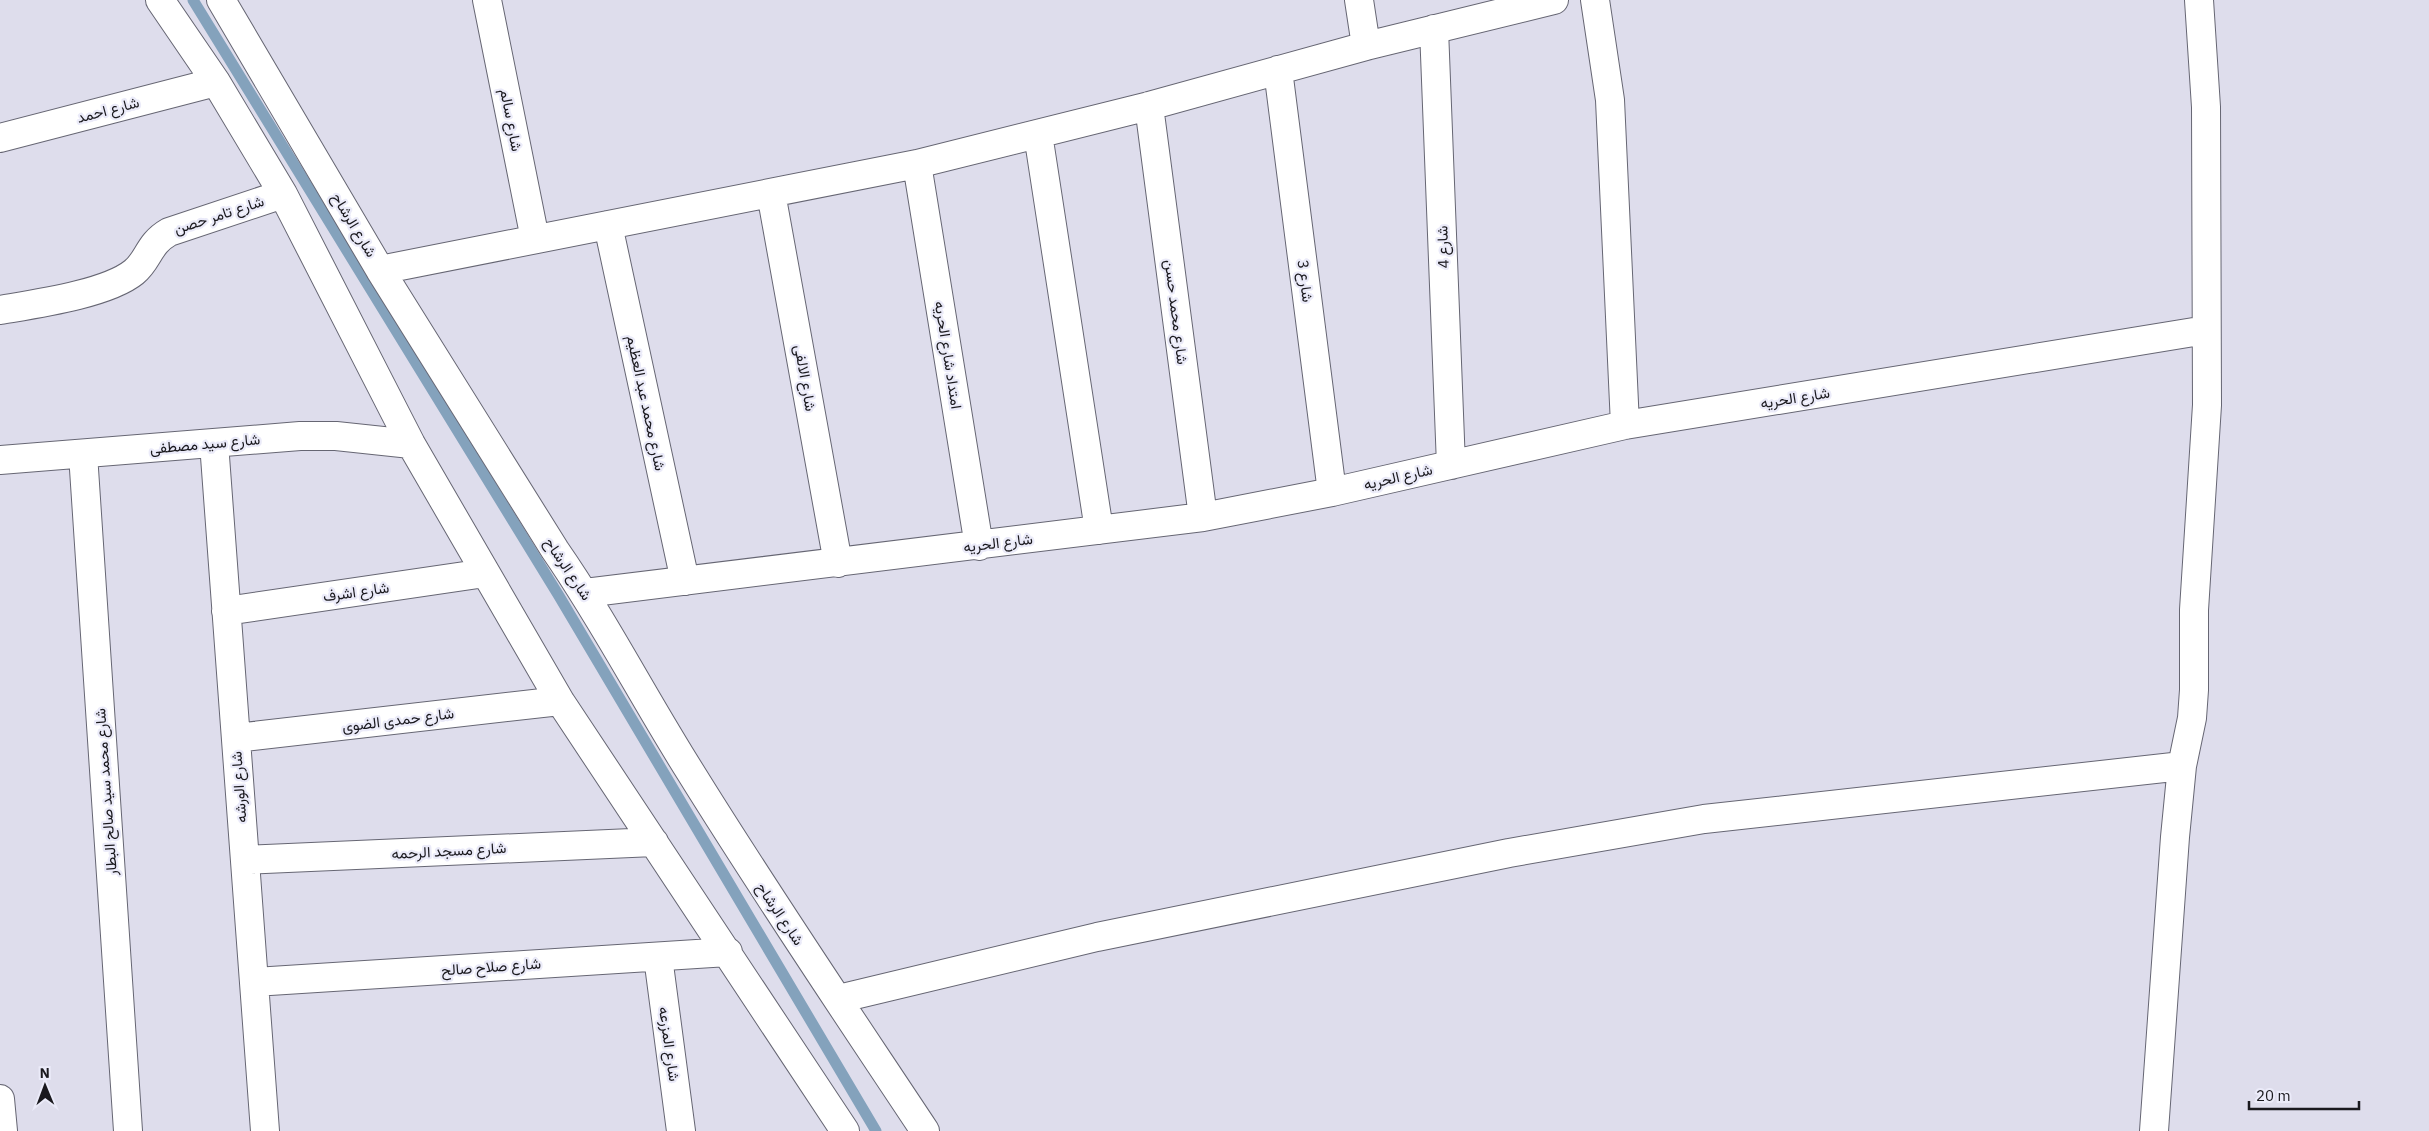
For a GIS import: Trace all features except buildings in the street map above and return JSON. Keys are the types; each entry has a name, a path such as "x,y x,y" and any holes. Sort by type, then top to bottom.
{"street":[{"path":"160,0 216,82 283,194 411,444 560,701 845,1131"},
{"name":"شارع الرشاح","path":"221,0 380,270 554,550 585,594 664,731 750,869 926,1131"},
{"name":"شارع سالم","path":"487,0 535,239"},
{"path":"1359,0 1366,46"},
{"path":"1595,0 1610,100 1625,425"},
{"path":"2154,1131 2166,951 2182,766 2192,718 2194,610 2207,405 2206,107 2199,0"},
{"path":"380,270 917,164 1149,106 1366,46 1539,2"},
{"name":"شارع 4","path":"1434,29 1452,465"},
{"name":"شارع 3","path":"1278,70 1332,492"},
{"name":"شارع احمد","path":"0,138 216,82"},
{"name":"شارع محمد حسن","path":"1149,106 1203,517"},
{"path":"1038,134 1099,530"},
{"name":"امتداد شارع الحريه","path":"917,164 979,546"},
{"name":"شارع الالفى","path":"771,193 838,563"},
{"name":"شارع تامر حصن","path":"0,310 60,299 104,287 134,272 157,239 169,232 283,194"},
{"name":"شارع محمد عبد العظيم","path":"608,225 685,581"},
{"name":"شارع الحريه","path":"585,594 1203,517 1332,492 1625,425 2206,330"},
{"name":"شارع سيد مصطفى","path":"0,460 300,436 336,436 411,444"},
{"name":"شارع الورشه","path":"214,443 265,1131"},
{"name":"شارع محمد سيد صالح البطار","path":"83,454 128,1131"},
{"name":"شارع اشرف","path":"226,611 485,573"},
{"name":"شارع حمدى الضوى","path":"236,738 560,701"},
{"path":"838,999 1097,937 1509,853 1704,819 2182,766"},
{"name":"شارع مسجد الرحمه","path":"245,860 654,842"},
{"name":"شارع صلاح صالح","path":"254,982 728,952"},
{"name":"شارع المزرعه","path":"658,957 681,1131"},
{"path":"0,1099 3,1131"}],"waterway":[{"path":"193,0 559,596 876,1131"}]}
